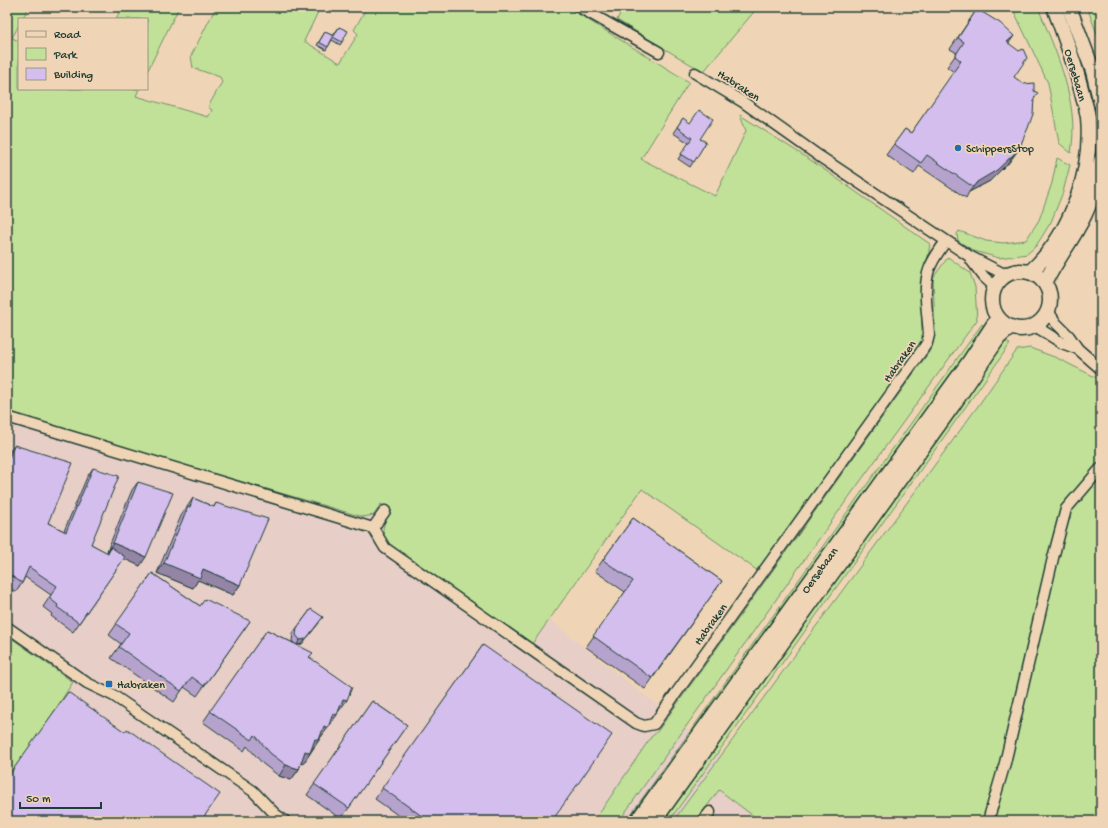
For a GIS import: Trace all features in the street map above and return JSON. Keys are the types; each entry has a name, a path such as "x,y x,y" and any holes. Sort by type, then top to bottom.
{"main road":[{"name":"Oersebaan","path":"1030,272 1048,253 1067,224 1081,188 1088,148 1088,117 1078,73 1054,7"},
{"name":"Oersebaan","path":"1069,7 1093,71 1101,104"},
{"path":"1045,283 1059,257 1078,228 1090,202 1099,175 1101,161"},
{"path":"1017,271 1030,272 1036,274 1045,283 1049,292 1050,301 1048,311 1043,320 1035,326 1023,329 1011,327 1004,324 998,318 993,308 992,298 995,287 1006,275 1017,271"},
{"name":"Oersebaan","path":"637,821 969,362 998,318"},
{"name":"Oersebaan","path":"654,821 948,412 999,337 1011,327"}],"street":[{"path":"579,7 659,52"},
{"name":"Habraken","path":"695,72 743,102 819,156 946,241 969,256 1006,275"},
{"name":"Habraken","path":"373,528 385,548 636,723 644,726 654,724 927,343 929,335 926,288 928,273 934,258 946,241"},
{"name":"Habraken","path":"969,256 984,277 995,287"},
{"path":"1048,311 1078,349 1101,369"},
{"path":"1035,326 1062,343 1078,349"},
{"path":"7,417 373,528 385,511"},
{"path":"988,821 1005,763 1066,509 1101,468"},
{"path":"7,627 87,683 114,696 252,791 275,814 285,821"},
{"path":"703,821 710,812"}],"shaded area":[{"path":"7,345 377,483 803,821 7,821"}],"green space":[{"path":"7,7 29,7 23,18 18,18 18,27 12,38 18,41 18,90 139,90 136,96 208,117 212,110 208,107 222,82 220,77 193,68 191,56 216,7 311,7 318,12 304,41 340,63 358,34 354,30 367,7 567,7 689,82 641,159 715,196 746,131 740,115 812,161 930,244 927,263 921,277 922,339 919,346 758,571 642,489 532,644 386,542 383,530 385,522 392,511 381,504 374,515 363,517 17,416 11,412 7,406"},
{"path":"122,7 179,7 148,70 148,18 116,18"},
{"path":"623,7 758,7 704,71 617,20"},
{"path":"1012,7 1038,7 1065,78 1072,115 1073,134 1071,153 1059,143 1048,83"},
{"path":"1087,7 1101,7 1101,45"},
{"path":"1057,158 1070,165 1063,192 1051,222 1036,246 1027,254 999,258 974,251 958,241 957,234 959,231 986,241 1004,243 1026,240 1039,220 1052,183"},
{"path":"948,257 970,273 975,287 977,320 836,515 619,821 594,821 651,737 657,732 929,352 933,343 935,330 933,278"},
{"path":"982,324 987,331 636,821 626,821"},
{"path":"1002,341 1010,344 987,377 669,821 660,821"},
{"path":"1030,348 1057,358 1101,380 1101,821 754,821 756,818 719,790 696,821 673,821 978,406 1017,350"},
{"path":"7,635 73,682 7,785"}],"building":[{"path":"977,9 1000,23 1014,36 1007,42 1019,51 1023,49 1027,58 1014,77 1024,84 1034,83 1034,91 1038,93 1034,98 1033,114 1021,144 1022,145 1016,153 997,170 977,182 973,187 927,155 921,163 894,144 905,129 911,133 961,61 955,56 964,42 958,38"},
{"path":"339,27 348,31 342,42 333,37 328,47 319,42 325,32 334,36"},
{"path":"699,110 713,119 700,139 706,142 694,162 681,154 692,138 677,127 683,118 690,123"},
{"path":"14,445 73,463 48,523 66,532 93,468 119,476 91,544 108,553 111,547 125,557 79,623 57,607 58,605 49,598 57,586 29,567 22,583 7,573 7,463"},
{"path":"138,482 173,493 146,557 113,543"},
{"path":"193,498 214,507 216,503 268,519 240,585 203,569 200,578 164,563"},
{"path":"633,518 722,581 652,678 593,636 633,581 603,560"},
{"path":"152,573 200,606 205,599 250,621 204,686 192,677 181,691 119,647 129,633 116,624"},
{"path":"311,609 323,617 306,639 300,640 296,635 297,628"},
{"path":"267,630 313,653 309,657 352,687 347,700 343,699 337,715 333,713 328,728 324,726 319,740 315,739 310,753 305,751 299,769 286,765 270,753 255,735 252,740 210,711"},
{"path":"483,645 612,735 552,821 429,821 382,788"},
{"path":"68,692 125,732 127,729 220,794 201,821 7,821 7,778"},
{"path":"372,701 407,725 349,808 314,784"}],"place":[{"name":"SchippersStop","path":"958,148"},
{"name":"Habraken","path":"109,684"}]}
